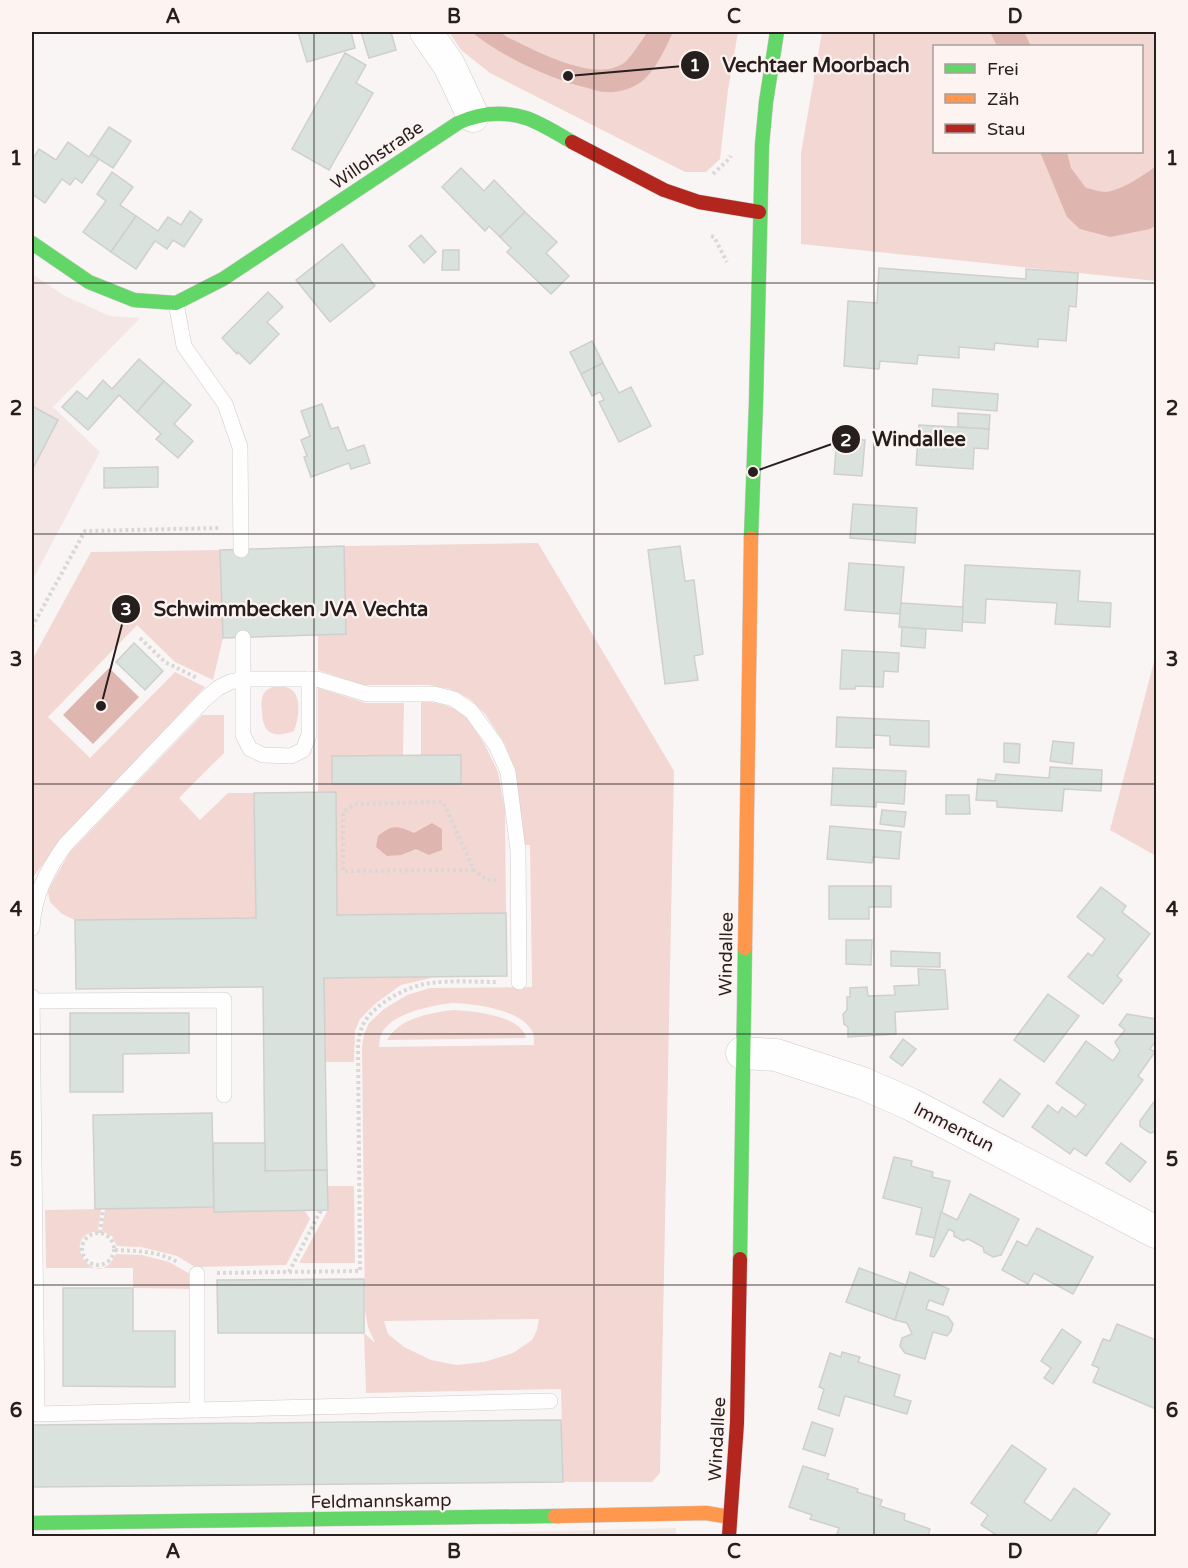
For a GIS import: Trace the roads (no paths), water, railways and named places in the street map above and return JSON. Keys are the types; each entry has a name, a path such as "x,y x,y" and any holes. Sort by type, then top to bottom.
{"street":[{"path":"426,32 449,65 473,116"},
{"name":"Windallee","path":"731,1536 730,1517 736,1423 759,212 762,142 777,32"},
{"name":"Willohstraße","path":"176,303 223,279 458,123 473,116 498,112 527,118 664,190 699,202 759,212"},
{"path":"32,243 89,282 134,300 176,303"},
{"name":"Immentun","path":"742,1053 776,1055 862,1083 910,1104 1156,1232"},
{"name":"Feldmannskamp","path":"32,1523 430,1519 706,1513 730,1517"}],"lane":[{"path":"176,303 184,346 225,404 240,447 241,550"},
{"path":"243,638 243,735 250,749 263,755 291,756 303,750 309,735 309,679"},
{"path":"32,928 33,910 41,885 65,845 204,700 230,681 317,679 367,694 434,694 454,699 471,711 496,745 508,772 518,850 519,982"},
{"path":"224,1095 224,1000 32,999 37,1414 550,1401"},
{"path":"197,1274 197,1410"}],"place":[{"name":"Vechtaer Moorbach","path":"568,76"},
{"name":"Windallee","path":"753,472"},
{"name":"Schwimmbecken JVA Vechta","path":"101,706"}]}
